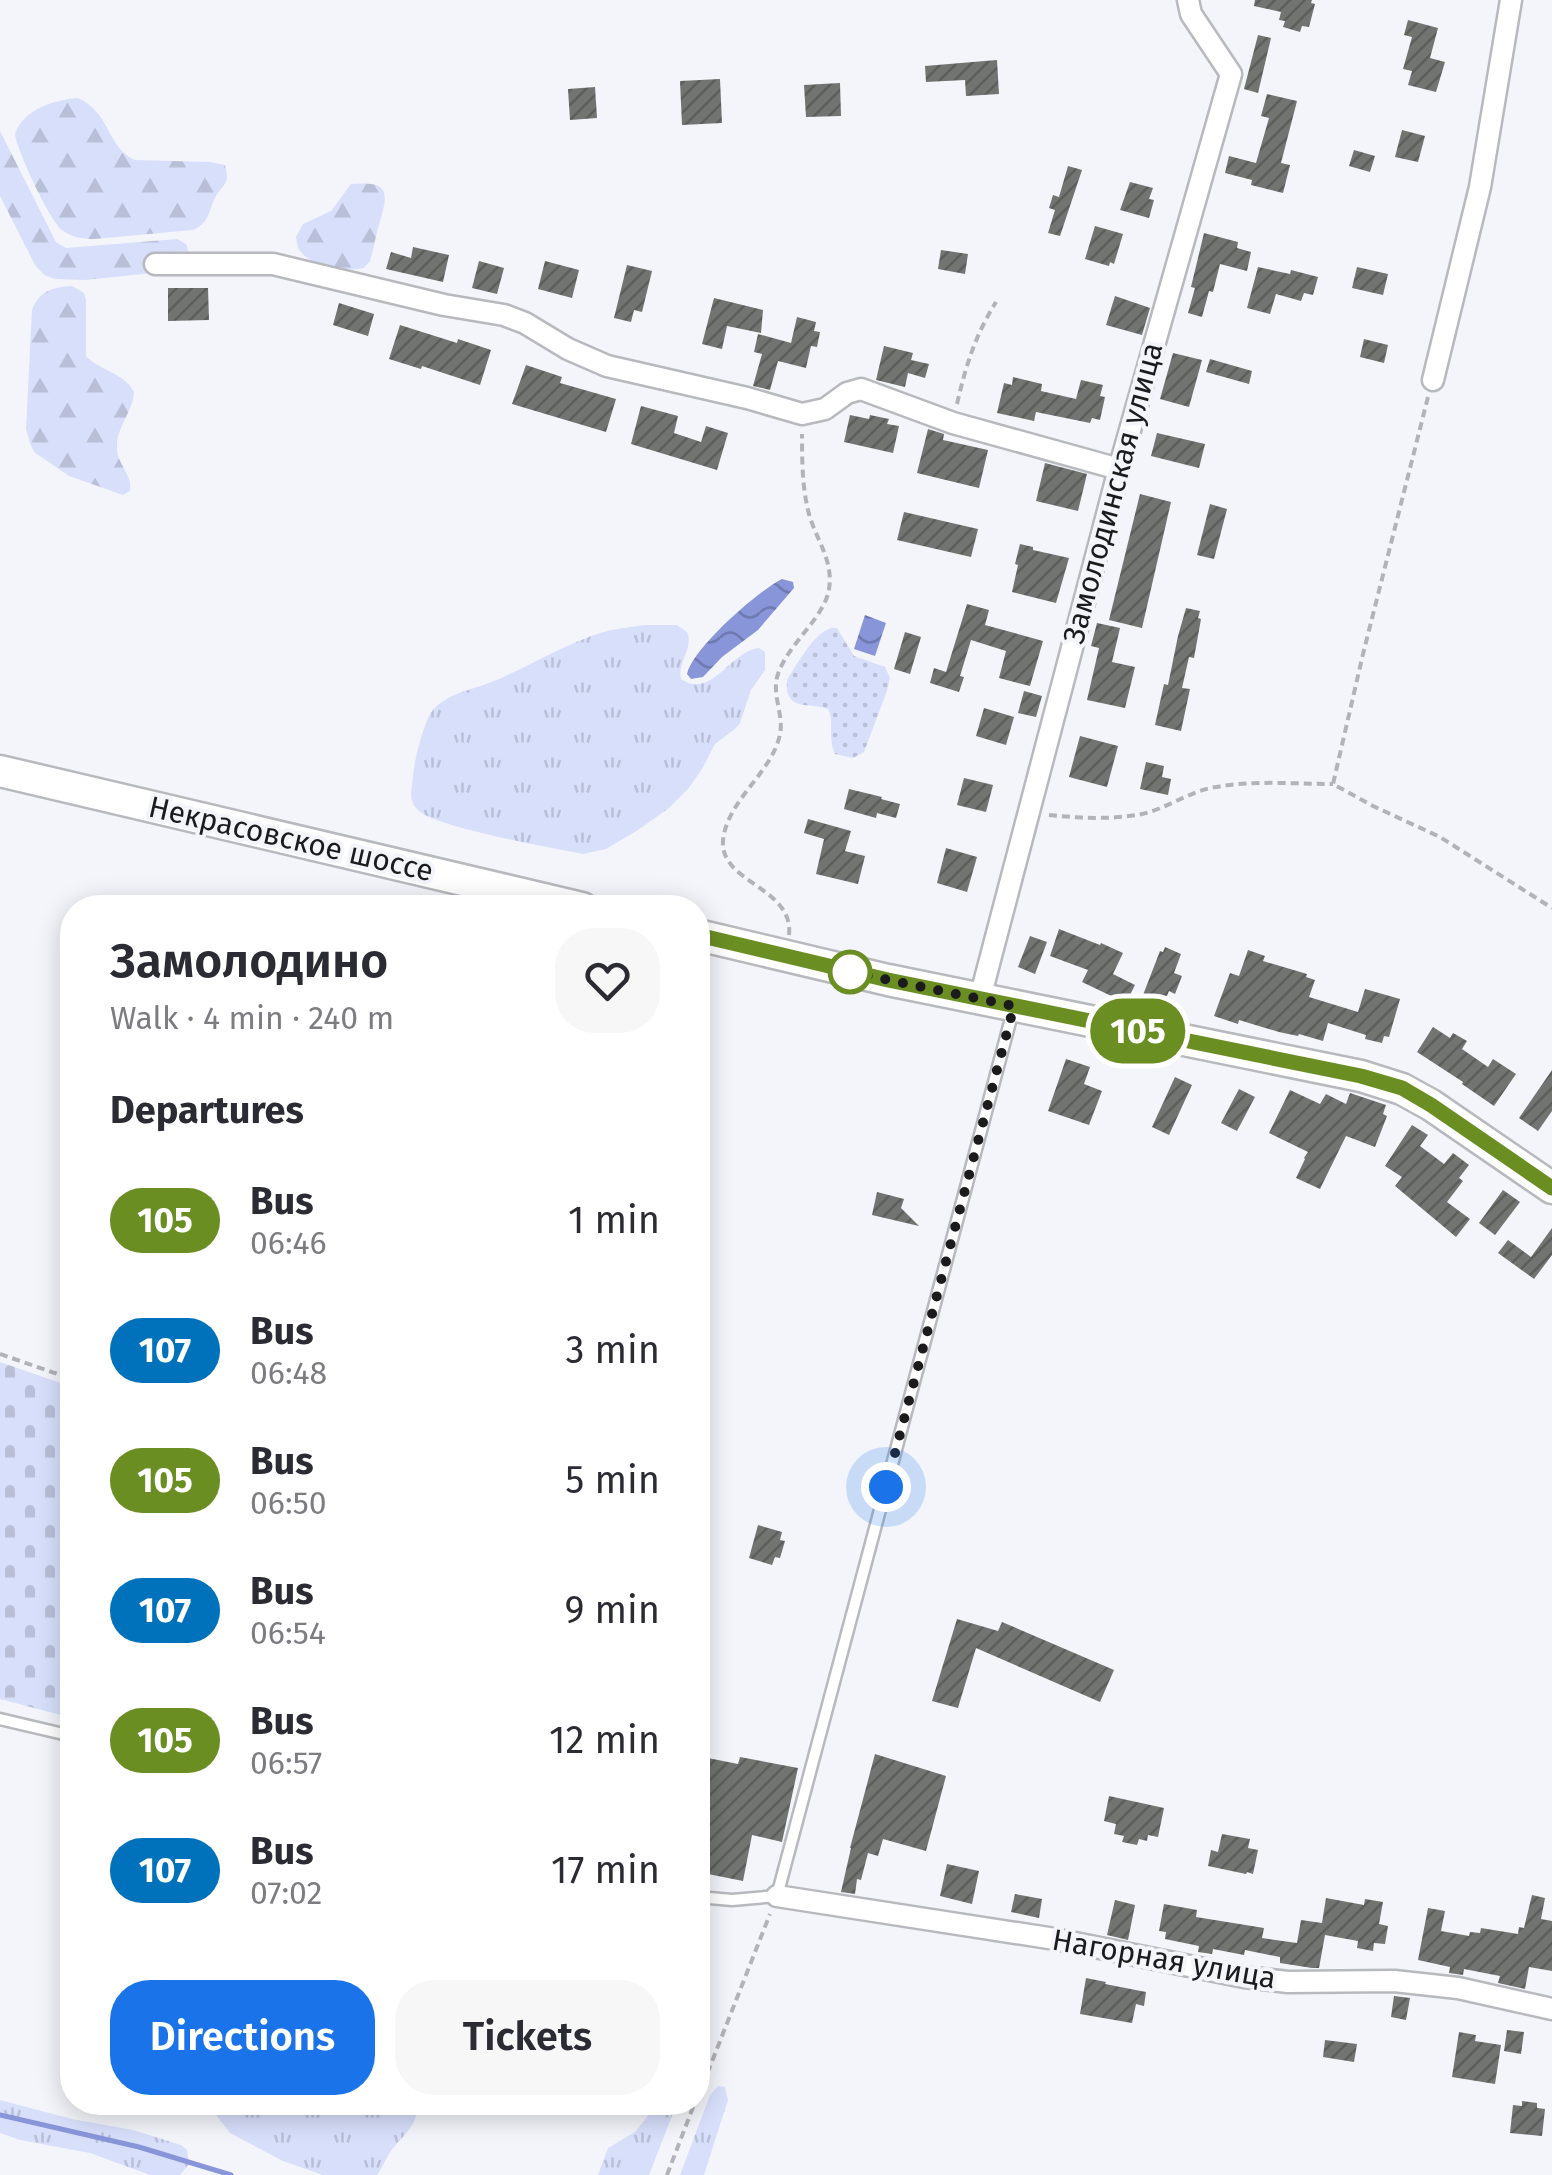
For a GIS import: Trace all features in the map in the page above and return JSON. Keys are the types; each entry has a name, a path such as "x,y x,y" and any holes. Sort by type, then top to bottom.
{"street":[{"name":"Замолодинская улица","path":"980,998 1118,469 1231,74 1191,14 1188,0"},
{"path":"1432,380 1480,188 1511,0"},
{"path":"155,264 273,264 444,306 504,315 608,366 802,414 824,409 861,389 953,423 1118,469"},
{"name":"Некрасовское шоссе","path":"0,771 527,895"},
{"path":"710,937 888,980 1361,1076 1402,1088 1552,1188"},
{"name":"Нагорная улица","path":"777,1896 1055,1939 1244,1977 1288,1982 1394,1981 1458,1988 1552,2009"}],"lane":[{"path":"710,1898 777,1896 1014,1006"},
{"path":"0,1718 60,1733"}],"path":[{"path":"953,423 968,358 996,302"},
{"path":"1333,784 1432,380"},
{"path":"785,955 790,930 787,914 773,897 734,868 723,842 744,792 762,774 781,732 776,696 778,675 794,643 822,609 830,589 827,558 808,510 802,465 802,414"},
{"path":"1027,814 1128,816 1214,787 1333,784 1440,837 1552,908"},
{"path":"0,1354 60,1375"},
{"path":"710,2065 777,1896"},
{"path":"667,2175 690,2115"}],"green space":[{"path":"78,98 97,112 119,147 135,160 225,165 226,182 203,223 193,230 94,239 62,230 35,185 15,134 25,118 40,107"},
{"path":"0,131 56,242 66,248 177,239 186,244 190,256 180,270 86,280 44,275 0,196"},
{"path":"351,184 372,184 384,194 370,261 364,268 349,269 306,257 296,237 303,224 331,211"},
{"path":"72,286 84,293 86,300 86,356 125,380 134,392 118,439 117,452 130,485 130,491 123,495 69,476 34,452 26,429 32,310 48,291"},
{"path":"645,625 677,625 687,632 681,679 692,684 712,679 749,651 759,648 765,652 765,670 751,690 740,723 715,744 688,789 669,808 606,849 583,854 449,824 415,807 411,795 417,752 430,715 439,704 586,638"},
{"path":"831,628 837,628 854,656 885,667 890,678 864,752 853,758 835,754 828,709 799,704 789,697 787,690 787,680 806,650"},
{"path":"0,1362 60,1383 60,1715 0,1699"},
{"path":"718,2086 725,2087 728,2100 704,2175 680,2175 702,2115 710,2115 710,2095"},
{"path":"0,2100 181,2145 187,2150 189,2164 180,2175 150,2175 90,2153 20,2140 0,2133"},
{"path":"216,2115 416,2115 377,2175 323,2175 283,2161 230,2133"},
{"path":"672,2115 649,2175 598,2175 608,2148 635,2132 647,2117"}],"water":[{"path":"782,579 793,582 794,588 758,630 703,677 691,679 687,674 692,663 713,636 743,607"},
{"path":"865,615 886,623 875,656 854,649"}],"building":[{"path":"1255,0 1312,0 1315,4 1309,27 1302,26 1300,32 1283,27 1285,21 1279,20 1281,12 1254,6"},
{"path":"1408,20 1438,28 1430,58 1445,62 1436,92 1408,85 1412,71 1403,69 1412,37 1404,35"},
{"path":"1258,35 1271,38 1258,93 1244,89"},
{"path":"997,60 999,94 966,96 965,80 926,82 925,66"},
{"path":"720,79 722,123 682,125 680,81"},
{"path":"840,83 841,116 806,117 804,85"},
{"path":"595,87 597,118 570,120 568,89"},
{"path":"1267,94 1297,101 1281,163 1290,165 1283,193 1225,173 1229,156 1256,163 1269,118 1261,116"},
{"path":"1402,130 1425,136 1418,162 1395,157"},
{"path":"1354,150 1375,156 1370,172 1349,166"},
{"path":"1068,166 1082,170 1060,236 1048,233 1055,210 1049,208 1053,195 1059,197"},
{"path":"1130,182 1153,188 1149,218 1120,210"},
{"path":"1095,226 1123,234 1114,264 1085,259"},
{"path":"1204,233 1238,242 1237,248 1251,252 1247,271 1220,264 1202,317 1188,313"},
{"path":"413,247 449,255 443,282 386,269 391,252 411,258"},
{"path":"941,250 968,254 965,274 938,269"},
{"path":"479,261 504,268 497,294 472,288"},
{"path":"545,261 579,270 572,298 538,289"},
{"path":"627,265 652,271 642,312 634,310 631,322 614,318"},
{"path":"1258,267 1318,277 1313,295 1304,293 1301,301 1276,294 1270,314 1247,308"},
{"path":"1357,267 1388,274 1383,295 1352,288"},
{"path":"168,288 208,288 209,320 168,321"},
{"path":"1115,296 1150,308 1142,335 1106,325"},
{"path":"714,298 763,310 761,333 727,326 722,349 702,344"},
{"path":"339,303 374,314 368,336 333,325"},
{"path":"797,317 816,322 814,331 820,332 817,347 811,346 806,368 778,361 770,390 753,386 762,354 754,352 758,334 791,343"},
{"path":"400,325 491,350 480,385 389,359"},
{"path":"1364,339 1388,345 1384,363 1360,357"},
{"path":"884,346 913,353 911,360 929,364 925,378 908,373 905,387 876,380"},
{"path":"1173,353 1202,360 1189,407 1160,399"},
{"path":"1210,359 1252,371 1249,384 1206,372"},
{"path":"526,365 562,377 560,383 616,399 606,432 512,404"},
{"path":"1013,377 1042,384 1041,391 1076,399 1081,380 1103,385 1100,396 1105,397 1100,420 1092,418 1090,423 1036,412 1034,421 997,413 1004,383 1012,385"},
{"path":"641,406 678,416 674,433 701,442 706,426 728,433 717,470 631,444"},
{"path":"850,415 889,419 887,424 899,426 893,453 844,442"},
{"path":"928,429 944,434 943,440 988,450 979,488 917,473"},
{"path":"1157,433 1205,444 1199,468 1151,456"},
{"path":"1045,463 1087,474 1078,511 1036,501"},
{"path":"1140,494 1171,502 1142,628 1109,620"},
{"path":"1210,504 1227,509 1214,559 1197,555"},
{"path":"904,512 978,529 971,557 897,540"},
{"path":"1020,544 1069,558 1056,603 1012,592"},
{"path":"967,604 989,610 985,625 1043,641 1030,686 999,678 1006,651 971,640 959,692 930,683 934,668 946,672"},
{"path":"1186,608 1200,611 1201,619 1194,658 1189,657 1182,688 1190,689 1181,731 1155,725"},
{"path":"1097,623 1120,628 1112,662 1135,667 1125,708 1087,700 1099,648 1091,646"},
{"path":"905,632 921,637 910,674 894,669"},
{"path":"1024,691 1042,696 1036,717 1018,713"},
{"path":"984,708 1014,717 1006,745 976,736"},
{"path":"1080,736 1118,746 1107,787 1069,777"},
{"path":"1146,762 1164,766 1162,777 1171,779 1168,795 1140,789"},
{"path":"964,778 993,785 986,812 957,805"},
{"path":"849,789 900,804 896,818 877,813 876,818 844,809"},
{"path":"808,819 851,831 845,851 865,856 858,884 816,874 824,839 804,833"},
{"path":"946,848 977,857 967,892 937,883"},
{"path":"1059,929 1123,953 1113,974 1135,985 1126,1003 1082,982 1088,970 1050,956"},
{"path":"1030,936 1047,942 1035,974 1018,967"},
{"path":"1165,947 1181,954 1174,973 1182,976 1175,994 1169,991 1164,1003 1143,995"},
{"path":"1248,950 1265,956 1263,961 1315,980 1309,997 1358,1012 1365,989 1400,999 1389,1037 1384,1036 1382,1043 1328,1023 1323,1041 1214,1016 1230,973 1239,976"},
{"path":"1433,1027 1450,1038 1453,1033 1467,1041 1462,1049 1488,1067 1493,1059 1516,1074 1494,1106 1417,1052"},
{"path":"1066,1059 1090,1067 1084,1084 1102,1091 1089,1125 1048,1111"},
{"path":"1552,1070 1552,1111 1538,1131 1519,1118"},
{"path":"1175,1077 1192,1085 1169,1135 1152,1127"},
{"path":"1239,1089 1255,1097 1237,1131 1221,1123"},
{"path":"1290,1090 1320,1104 1326,1094 1346,1104 1350,1093 1386,1105 1383,1114 1387,1116 1375,1147 1346,1136 1320,1189 1296,1178 1308,1152 1269,1133"},
{"path":"1412,1125 1428,1135 1420,1146 1444,1164 1453,1153 1469,1165 1459,1178 1463,1181 1447,1202 1470,1219 1456,1237 1395,1186 1402,1177 1385,1166"},
{"path":"1503,1190 1520,1202 1495,1235 1479,1223"},
{"path":"877,1192 904,1199 901,1208 919,1226 872,1215"},
{"path":"1552,1228 1552,1255 1534,1279 1498,1253 1508,1240 1531,1257"},
{"path":"758,1525 782,1532 780,1540 785,1541 780,1558 775,1557 772,1565 749,1558"},
{"path":"957,1619 998,1631 1002,1622 1114,1670 1100,1702 976,1648 958,1708 932,1701"},
{"path":"875,1754 946,1776 926,1851 883,1839 878,1856 868,1853 855,1894 841,1892 850,1848"},
{"path":"740,1757 798,1768 782,1842 752,1835 743,1881 710,1874 710,1758 738,1764"},
{"path":"1109,1796 1164,1808 1158,1837 1148,1835 1147,1841 1139,1839 1137,1845 1122,1842 1124,1836 1114,1834 1116,1824 1104,1821"},
{"path":"1222,1834 1250,1839 1248,1848 1258,1850 1253,1874 1208,1866 1211,1850 1218,1852"},
{"path":"947,1864 979,1871 972,1904 940,1896"},
{"path":"1015,1894 1042,1899 1039,1918 1011,1912"},
{"path":"1532,1895 1545,1898 1541,1919 1552,1921 1552,1971 1529,1967 1525,1989 1498,1983 1500,1976 1464,1969 1463,1975 1449,1973 1450,1967 1418,1960 1428,1908 1445,1911 1441,1931 1469,1936 1470,1932 1480,1933 1481,1928 1518,1934 1519,1927 1524,1928"},
{"path":"1326,1898 1364,1905 1365,1899 1383,1902 1379,1924 1388,1926 1385,1944 1374,1943 1373,1951 1357,1948 1358,1941 1325,1935 1319,1968 1312,1968 1280,1963 1280,1957 1245,1950 1244,1955 1213,1949 1212,1954 1198,1952 1199,1946 1165,1939 1166,1932 1159,1931 1164,1904 1197,1910 1196,1917 1264,1928 1262,1938 1297,1943 1301,1920 1322,1923"},
{"path":"1115,1900 1135,1905 1128,1940 1107,1935"},
{"path":"1086,1978 1146,1992 1144,2006 1136,2004 1132,2023 1080,2014"},
{"path":"1394,1996 1410,1998 1406,2020 1391,2017"},
{"path":"1507,2030 1524,2032 1521,2054 1504,2051"},
{"path":"1459,2032 1476,2035 1475,2041 1501,2045 1495,2084 1452,2077"},
{"path":"1325,2040 1357,2044 1354,2062 1323,2057"},
{"path":"1522,2101 1537,2103 1537,2108 1545,2109 1542,2136 1510,2133 1513,2105 1522,2106"}],"waterway":[{"path":"0,2115 139,2147 231,2175"}],"bus line":[{"name":"105","path":"710,938 888,980 1361,1076 1402,1088 1552,1188"}],"route":[{"path":"850,972 1014,1006 886,1487"}]}
